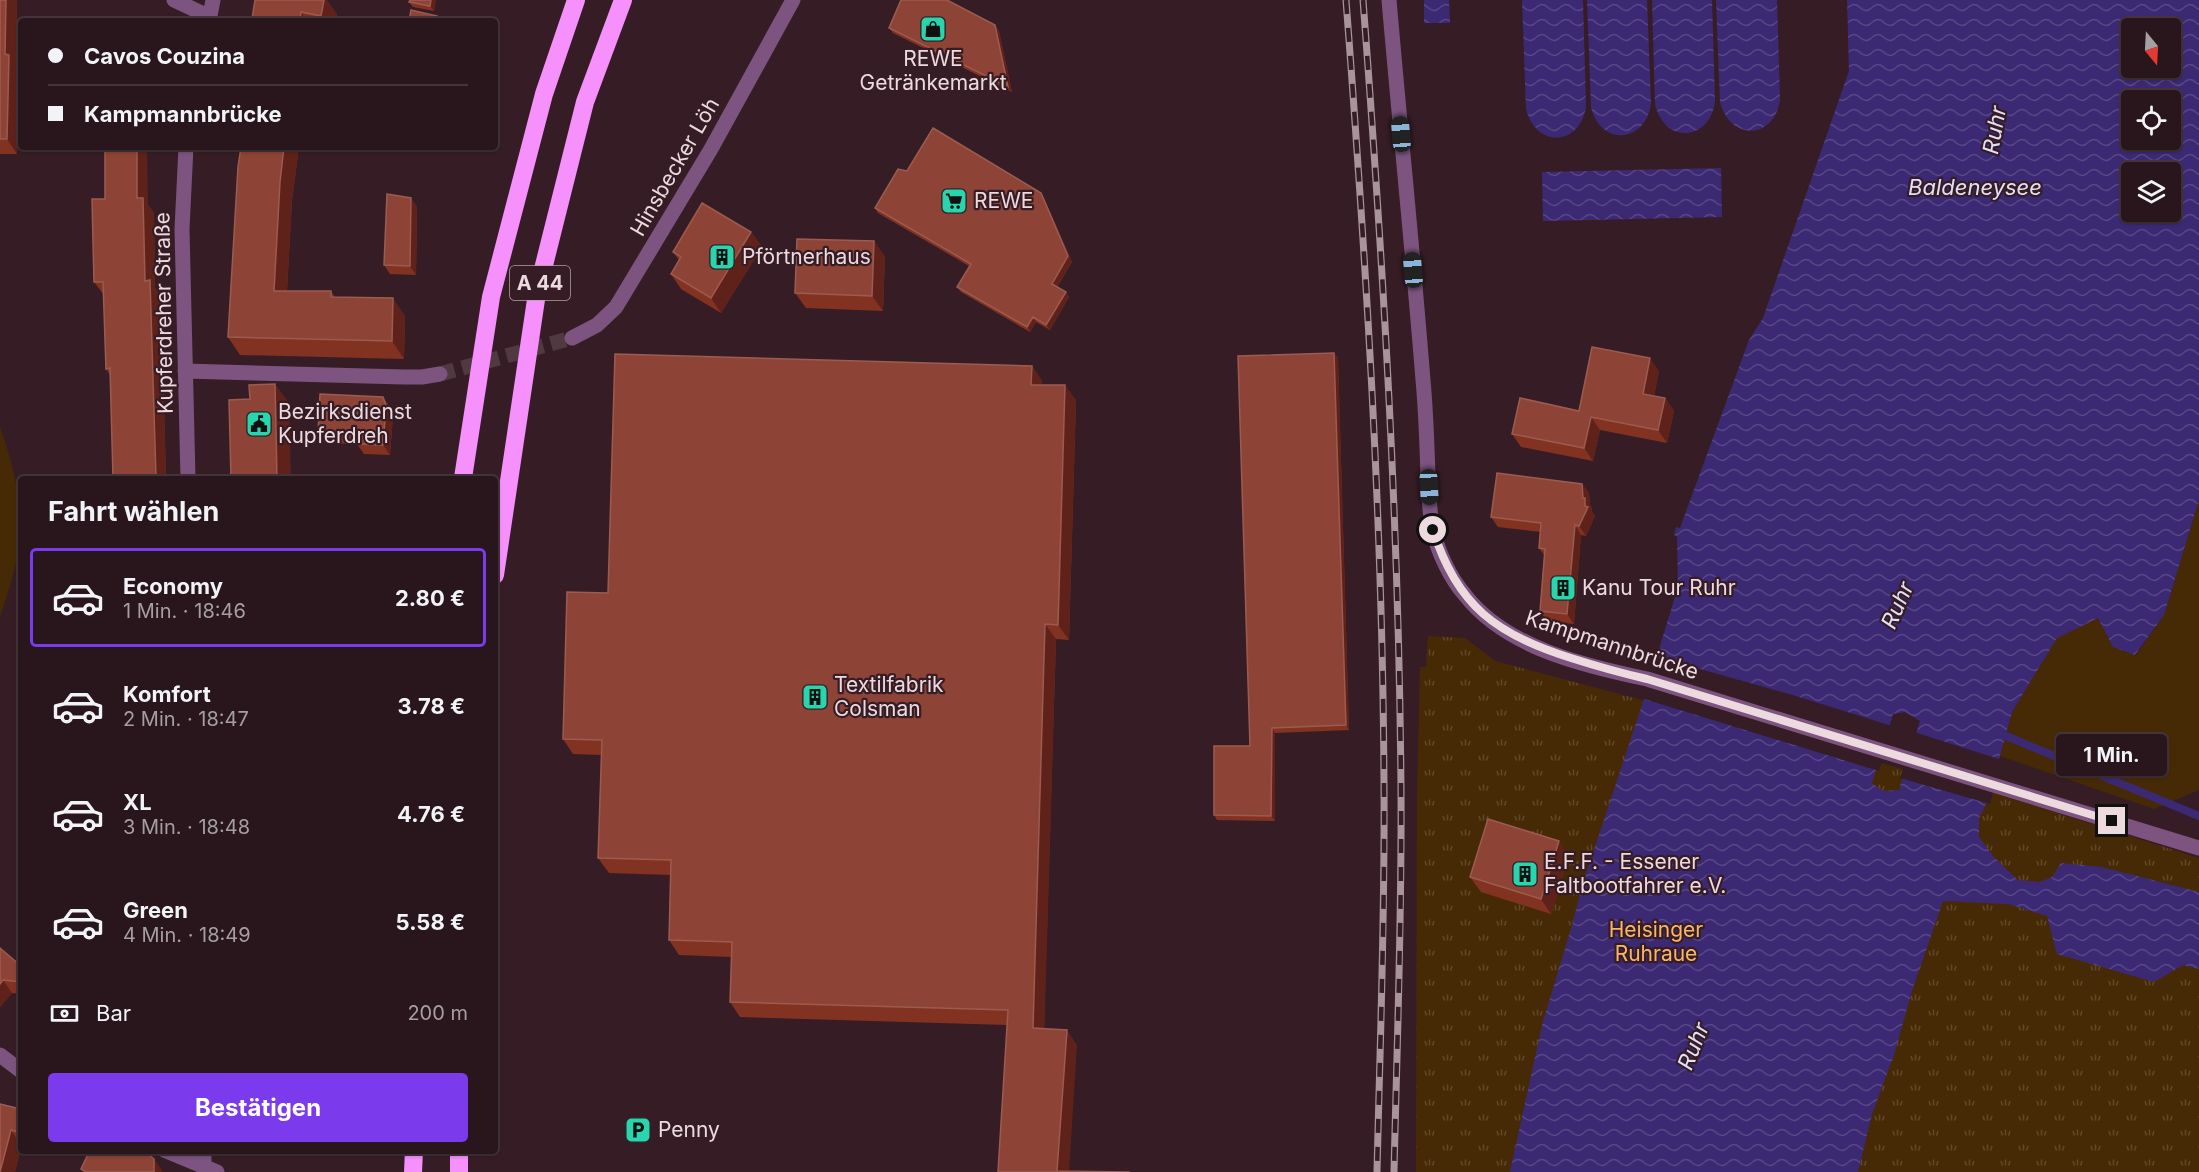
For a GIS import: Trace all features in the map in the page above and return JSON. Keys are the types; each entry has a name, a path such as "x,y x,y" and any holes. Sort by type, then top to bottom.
{"highway":[{"name":"A 44","path":"463,476 491,297 544,94 576,0"},
{"name":"A 44","path":"498,555 537,293 585,102 622,0"},
{"path":"413,1172 414,1154"},
{"path":"459,1154 459,1172"}],"street":[{"path":"174,0 207,18"},
{"path":"209,18 213,0"},
{"name":"Hinsbecker Löh","path":"572,338 597,325 616,307 711,149 793,0"},
{"name":"Kampmannbrücke","path":"1389,0 1424,383 1430,508 1438,547 1463,593 1485,616 1511,635 1541,649 1614,672 1647,679 2199,848"},
{"name":"Kupferdreher Straße","path":"186,150 182,229 188,476"},
{"path":"185,371 404,377 440,374"},
{"path":"0,1055 18,1069"},
{"path":"172,1154 208,1171"},
{"path":"205,1154 208,1171"}],"green space":[{"path":"0,427 15,478 18,498 18,549 0,617"},
{"path":"2199,500 2199,790 2154,809 2000,756 2012,712 2057,637 2098,618 2113,647 2136,655 2164,615"},
{"name":"Heisinger Ruhraue","path":"1428,636 1465,638 1495,661 1997,794 2199,858 2199,1172 1416,1172 1417,796 1420,667 1426,667"}],"water":[{"path":"1424,0 1449,0 1450,23 1424,23"},
{"path":"1522,0 1583,0 1586,107 1582,120 1575,130 1557,138 1539,131 1531,122 1526,109"},
{"path":"1587,0 1647,0 1651,104 1647,117 1632,133 1612,134 1603,129 1596,120 1591,107"},
{"path":"1652,0 1712,0 1715,102 1711,115 1696,131 1686,133 1667,126 1660,117 1655,104"},
{"path":"1716,0 1777,0 1780,100 1770,123 1752,131 1733,124 1725,115 1720,102"},
{"path":"1847,0 2199,0 2199,500 2164,615 2135,655 2113,647 2098,618 2057,638 2012,712 1988,800 1979,818 1979,837 1994,857 2018,880 2040,882 2052,877 2061,863 2102,867 2199,892 2199,969 2183,965 2154,982 2057,954 2047,916 2008,904 1943,901 1912,991 1894,1055 1872,1114 1858,1172 1510,1172 1542,1025 1582,886 1678,587 1677,536 1674,535 1676,527 1680,528 1749,340 1763,318 1849,71","holes":["1905,712 1920,721 1899,790 1883,791 1872,783 1893,714"]},
{"path":"1721,168 1722,217 1543,221 1542,172"}],"pier":[{"path":"1654,656 1892,726 1879,771 1641,698"},
{"path":"1914,732 2002,760 1990,804 1900,778"}],"building":[{"path":"0,0 6,0 5,54 9,55 7,139 0,139"},
{"path":"255,0 324,0 321,16 301,12 300,18 252,18"},
{"path":"410,0 431,0 430,6 409,2"},
{"path":"901,0 947,0 995,25 1008,87 889,28"},
{"path":"411,10 437,16 436,18 410,18"},
{"path":"933,128 1041,193 1068,256 1052,284 1066,292 1046,325 1033,317 1027,327 957,287 971,264 875,208 898,169 907,171"},
{"path":"105,150 137,150 137,198 143,198 145,281 150,280 156,476 113,476 110,368 106,369 103,282 94,282 92,199 105,199"},
{"path":"241,150 284,150 274,291 331,291 331,297 393,298 392,341 228,337"},
{"path":"387,194 411,198 410,266 384,265"},
{"name":"Pförtnerhaus","path":"702,203 751,232 711,298 671,274 681,257 673,252"},
{"path":"797,239 874,241 872,296 795,293"},
{"path":"1592,347 1650,358 1643,394 1665,398 1658,430 1591,417 1584,448 1512,434 1520,398 1579,411"},
{"path":"1334,353 1346,725 1272,728 1271,816 1214,815 1214,746 1250,746 1238,356"},
{"name":"Textilfabrik Colsman","path":"615,354 1032,366 1031,385 1065,385 1058,625 1045,624 1033,1028 1067,1030 1057,1171 1130,1172 998,1172 1008,1010 730,1002 732,942 669,940 671,860 598,858 602,740 563,739 567,592 608,593"},
{"path":"275,384 277,476 231,476 229,400 250,399 249,385"},
{"path":"320,394 383,397 386,405 383,445 357,444 357,435 318,433"},
{"path":"1497,473 1582,484 1585,506 1588,507 1579,526 1575,525 1567,614 1540,611 1545,549 1539,548 1541,523 1491,517"},
{"name":"E.F.F. - Essener Faltbootfahrer e.V.","path":"1488,819 1559,841 1541,899 1470,877"},
{"path":"0,948 18,963 18,982 3,980 0,984"},
{"path":"0,1104 18,1108 18,1132 11,1130 0,1172"},
{"path":"88,1154 148,1154 154,1159 154,1172 86,1172 81,1169"}],"waterway":[{"path":"2006,736 2199,816"}],"tunnel":[{"path":"440,374 572,338"}],"railway":[{"path":"1346,0 1367,296 1377,493 1383,690 1383,932 1377,1172"},
{"path":"1363,0 1383,296 1400,690 1400,932 1394,1172"}],"place":[{"name":"REWE Getränkemarkt","path":"933,29"},
{"name":"REWE","path":"954,201"},
{"name":"Pförtnerhaus","path":"722,257"},
{"name":"Bezirksdienst Kupferdreh","path":"259,424"},
{"name":"Kanu Tour Ruhr","path":"1563,588"},
{"name":"Textilfabrik Colsman","path":"815,697"},
{"name":"E.F.F. - Essener Faltbootfahrer e.V.","path":"1525,874"},
{"name":"Penny","path":"638,1130"}],"route":[{"path":"1433,530 1448,568 1473,605 1511,635 1541,649 1614,672 1647,679 2112,821"}],"water label":[{"name":"Ruhr","path":"1994,130"},
{"name":"Baldeneysee","path":"1975,187"},
{"name":"Ruhr","path":"1897,605"},
{"name":"Ruhr","path":"1693,1046"}]}
